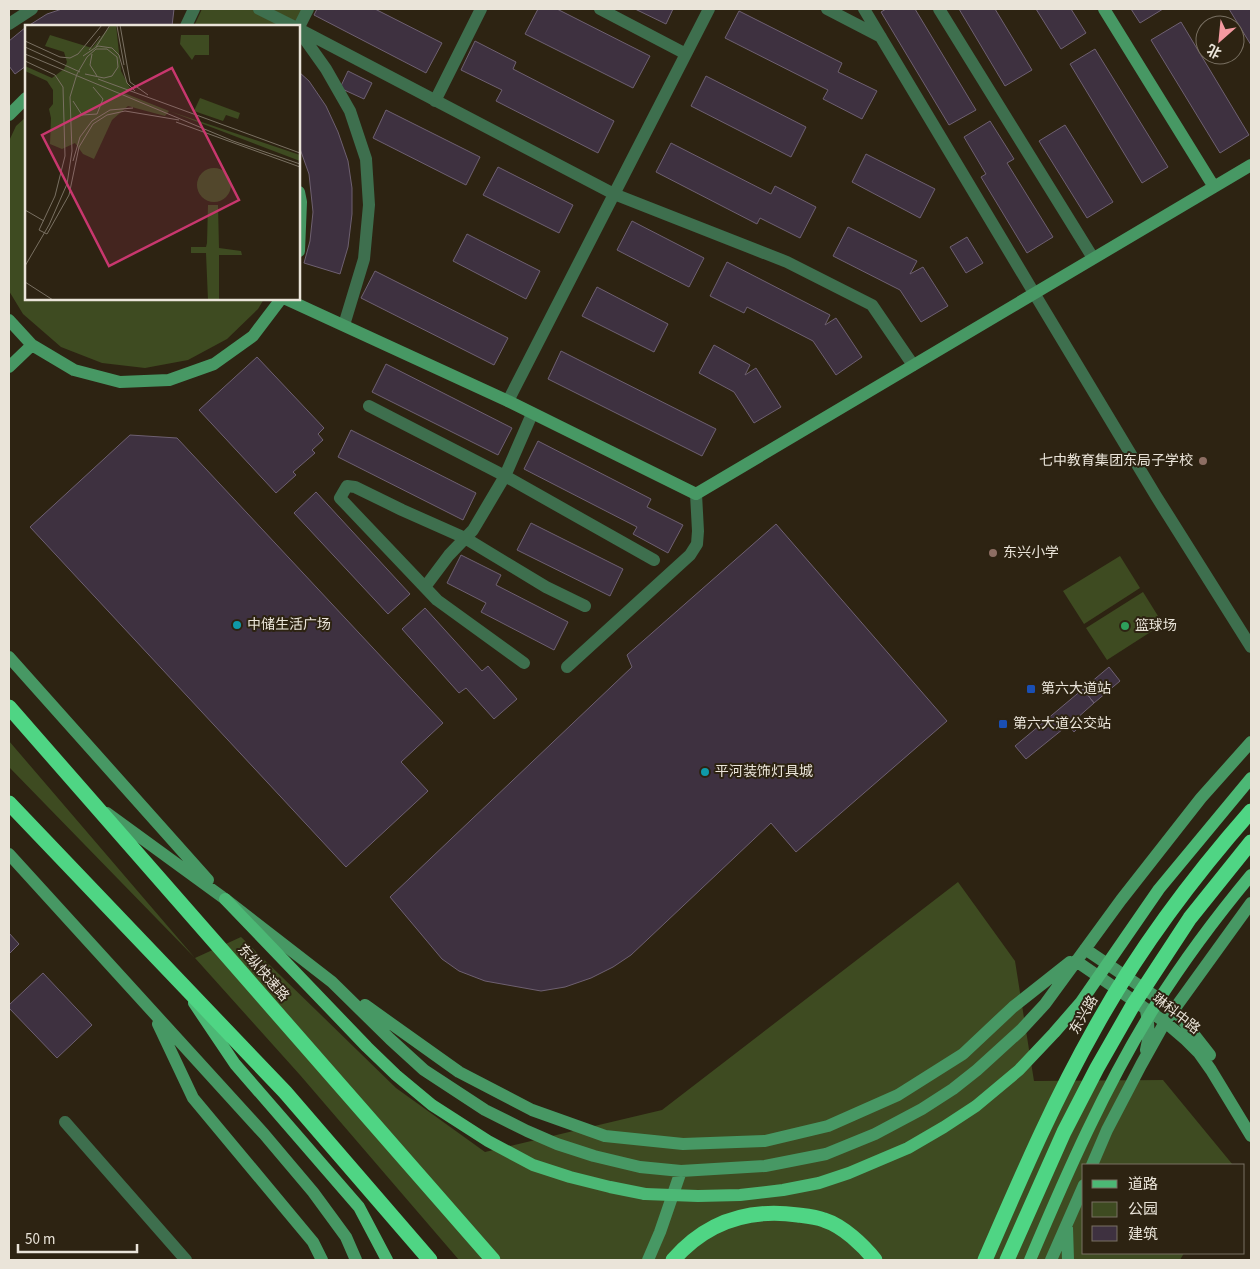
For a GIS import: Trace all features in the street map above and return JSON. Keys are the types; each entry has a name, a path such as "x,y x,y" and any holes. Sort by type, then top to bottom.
{"highway":[{"name":"东纵快速路","path":"9,707 493,1260"},
{"path":"9,803 285,1092 430,1260"},
{"name":"东兴路","path":"985,1260 1070,1075 1095,1027 1123,980 1173,908 1208,862 1251,811"},
{"path":"1008,1260 1064,1132 1133,1005 1190,918 1251,842"},
{"path":"673,1260 696,1238 711,1228 737,1218 758,1213 780,1212 826,1220 846,1232 865,1248 875,1260"}],"main road":[{"path":"225,899 396,1075 432,1105 488,1141 533,1164 610,1188 645,1194 740,1195 819,1183 849,1173 908,1148 976,1106 1019,1070 1081,1002 1158,889 1251,778"},
{"path":"1030,1260 1088,1129 1142,1027 1218,915 1251,874"},
{"path":"176,977 235,1064 359,1207 387,1260"}],"street":[{"path":"9,24 32,9"},
{"path":"186,25 194,9"},
{"path":"260,9 291,25"},
{"path":"300,27 308,9"},
{"path":"435,101 481,9"},
{"path":"600,9 686,54"},
{"path":"508,402 709,9"},
{"path":"827,9 881,37"},
{"path":"864,9 1156,496 1251,647"},
{"path":"939,9 1093,258"},
{"path":"1104,9 1214,187"},
{"path":"300,30 614,194 787,262 872,305 913,365"},
{"path":"300,30 326,69 350,111 366,159 369,205 364,259 344,325"},
{"path":"9,115 25,99"},
{"path":"696,494 1251,165"},
{"path":"300,197 300,226"},
{"path":"9,320 32,345 74,370 120,382 169,380 214,364 253,336 280,300"},
{"path":"288,300 508,402 696,494"},
{"path":"9,366 32,345"},
{"path":"369,406 505,476 654,560"},
{"path":"425,587 449,555 473,530 505,476 532,414"},
{"path":"524,664 437,600 340,498 347,486 355,487 465,538 546,587 585,606"},
{"path":"567,667 690,555 697,544 698,537 696,494"},
{"path":"9,657 225,899"},
{"path":"332,982 424,1070 485,1110 534,1135 557,1144 640,1167 681,1171 765,1166 826,1154 876,1134 938,1099 977,1070 1021,1030 1045,1004 1120,900 1195,806 1251,742"},
{"path":"90,801 225,899 332,982 459,1072 532,1110 605,1136 682,1144 765,1141 828,1126 898,1096 963,1054 1013,1008 1085,949"},
{"path":"10,858 264,1134 313,1192 346,1237 356,1260"},
{"path":"1092,1164 1107,1130 1165,1022 1251,903"},
{"path":"1085,949 1135,992 1146,1009 1150,1028 1141,1065"},
{"name":"琳科中路","path":"1085,949 1174,1009 1212,1058 1251,1122"},
{"name":"琳科中路","path":"1076,961 1165,1022 1186,1040 1199,1053 1211,1070 1251,1136"},
{"path":"153,1013 193,1098 313,1242 322,1260"},
{"path":"65,1122 186,1260"},
{"path":"648,1260 660,1232 681,1171"},
{"path":"1051,1260 1082,1190"},
{"path":"1067,1224 1068,1260"}],"green space":[{"path":"202,9 304,9 296,25 194,25"},
{"path":"25,118 25,300 263,300 258,309 227,339 188,360 145,368 102,363 61,347 23,314 9,291 9,141 16,126"},
{"name":"篮球场","path":"1120,556 1140,588 1084,624 1063,591"},
{"name":"篮球场","path":"1143,592 1163,624 1107,660 1086,628"},
{"path":"9,741 195,958 9,767"},
{"path":"958,882 1015,961 1034,1081 1163,1080 1232,1164 1082,1164 1082,1254 1183,1254 1180,1260 459,1260 300,1075 195,958 241,937 396,1088 485,1152 662,1110"}],"building":[{"path":"62,9 174,9 172,25 30,25 47,14"},
{"path":"317,9 375,9 442,43 426,73 314,15"},
{"path":"538,9 557,9 650,56 633,88 525,34"},
{"path":"635,9 673,9 666,24"},
{"path":"886,9 915,9 976,110 949,125 881,12"},
{"path":"959,9 995,9 1032,70 1005,86"},
{"path":"1036,9 1071,9 1086,33 1061,49"},
{"path":"1131,9 1163,9 1140,23"},
{"path":"1229,9 1251,9 1251,45 1245,35 1245,15 1233,15"},
{"path":"739,11 842,63 838,72 877,91 862,119 823,99 828,90 725,38"},
{"path":"1181,22 1195,45 1195,65 1207,65 1249,135 1220,153 1151,40"},
{"path":"25,28 25,67 15,74 9,66 9,41"},
{"path":"475,41 516,62 513,69 614,121 598,153 496,101 502,90 461,70"},
{"path":"1095,49 1168,167 1142,183 1070,64"},
{"path":"348,71 372,83 364,99 340,88"},
{"path":"300,73 309,81 326,106 348,161 352,188 352,214 348,247 340,274 304,263 310,241 313,212 309,174 300,149"},
{"path":"706,76 806,127 791,157 691,106"},
{"path":"386,110 480,157 466,185 373,138"},
{"path":"990,121 1014,159 1007,163 1053,237 1027,253 981,177 986,174 964,137"},
{"path":"1065,125 1113,202 1087,218 1039,141"},
{"path":"671,143 771,194 775,186 816,207 800,238 760,218 757,224 656,172"},
{"path":"866,154 935,189 920,218 852,182"},
{"path":"498,167 573,205 559,233 483,195"},
{"path":"632,221 704,258 689,287 617,250"},
{"path":"848,227 917,261 910,274 923,267 948,306 921,322 900,290 833,256"},
{"path":"467,234 540,271 526,299 453,261"},
{"path":"967,237 983,263 966,273 950,247"},
{"path":"727,262 830,315 825,325 836,318 862,357 836,375 813,341 747,307 744,313 710,296"},
{"path":"375,271 508,338 494,365 361,298"},
{"path":"597,287 668,324 654,352 582,316"},
{"path":"714,345 750,365 745,375 756,368 781,407 754,423 734,392 699,373"},
{"path":"561,351 716,429 702,456 548,379"},
{"path":"257,357 324,428 318,434 323,440 312,450 315,453 293,472 296,475 276,493 199,410"},
{"path":"386,364 512,428 498,455 372,392"},
{"path":"351,430 476,493 463,520 338,457"},
{"name":"中储生活广场","path":"130,435 177,438 443,723 401,762 428,791 346,867 30,527"},
{"path":"538,441 651,499 647,507 683,525 668,553 633,534 637,527 524,469"},
{"path":"316,492 410,594 388,614 294,513"},
{"path":"531,523 623,569 610,596 517,550"},
{"name":"平河装饰灯具城","path":"776,524 947,721 796,852 771,823 631,955 591,978 565,987 541,991 485,981 459,971 442,959 390,897 632,667 627,655"},
{"path":"461,555 501,575 496,585 568,622 554,650 481,612 486,603 447,583"},
{"path":"425,608 482,671 488,666 517,699 494,719 466,688 459,693 402,629"},
{"path":"1109,667 1120,681 1094,703 1083,689"},
{"path":"1083,689 1094,703 1076,719 1081,725 1074,732 1068,725 1026,759 1015,746"},
{"path":"9,933 19,944 9,954"},
{"path":"43,973 92,1025 57,1058 9,1008 9,1005"}],"place":[{"name":"七中教育集团东局子学校","path":"1203,461"},
{"name":"东兴小学","path":"993,553"},
{"name":"中储生活广场","path":"237,625"},
{"name":"篮球场","path":"1125,626"},
{"name":"第六大道站","path":"1031,689"},
{"name":"第六大道公交站","path":"1003,724"},
{"name":"平河装饰灯具城","path":"705,772"}]}
